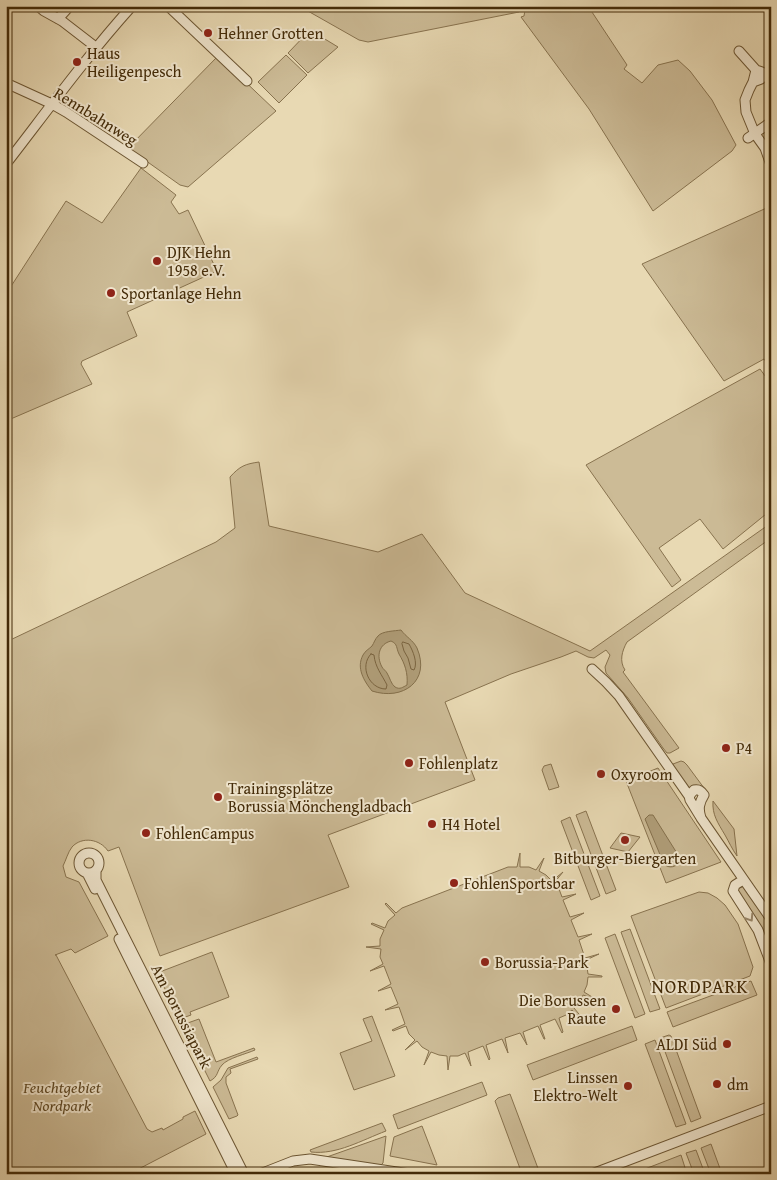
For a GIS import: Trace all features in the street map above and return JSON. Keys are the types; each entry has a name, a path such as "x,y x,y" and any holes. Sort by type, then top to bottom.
{"street":[{"path":"38,6 71,27 97,48"},
{"path":"6,164 132,6"},
{"path":"168,6 247,81"},
{"path":"58,19 67,9"},
{"path":"739,51 756,70 745,100 746,112 752,136 765,148 771,165"},
{"name":"Rennbahnweg","path":"6,84 66,112 143,163"},
{"path":"752,136 771,122"},
{"path":"592,670 606,682 624,703 771,919"},
{"path":"689,796 694,790 698,790 704,795 699,807 701,818"},
{"name":"Am Borussiapark","path":"236,1174 92,872 244,1174"},
{"path":"743,880 735,885 733,891 758,930 771,964"},
{"path":"592,1174 771,1106"},
{"path":"260,1174 293,1161 310,1159 410,1174"}],"green space":[{"path":"299,6 523,6 519,12 368,42 359,40"},
{"path":"527,6 588,6 627,65 624,69 642,83 658,65 678,60 690,71 712,100 736,145 732,151 653,211 589,109 521,17 524,16"},
{"path":"310,30 338,47 308,73 288,53"},
{"path":"286,55 307,75 279,103 258,82"},
{"path":"218,56 276,111 188,187 180,185 128,148"},
{"path":"141,168 176,195 171,202 179,214 188,210 217,271 127,312 137,336 82,361 81,364 92,384 6,421 6,291 8,291 66,201 102,223"},
{"path":"771,206 771,369 764,359 724,381 642,264"},
{"path":"760,369 771,384 771,510 723,549 700,519 659,548 681,580 672,587 586,465"},
{"name":"Feuchtgebiet Nordpark","path":"259,462 269,526 378,552 422,534 465,593 590,651 771,523 771,538 625,645 622,656 625,670 623,672 679,748 670,753 667,753 663,748 628,698 606,673 605,667 610,655 606,650 594,658 576,651 511,674 445,702 475,780 328,835 349,887 160,956 119,847 108,851 96,842 86,840 72,847 63,866 66,877 79,882 108,936 75,953 71,949 55,955 147,1129 152,1132 162,1128 163,1130 195,1111 206,1134 129,1174 6,1174 6,642 216,542 235,528 230,477 243,466"},
{"path":"681,761 687,765 703,789 690,789 673,766 673,764"},
{"path":"551,764 559,787 549,790 542,770 544,766"},
{"path":"658,768 721,862 666,883 626,781"},
{"path":"713,801 734,829 737,856 716,819 713,811"},
{"path":"586,811 616,890 606,894 576,815"},
{"path":"570,817 600,896 591,900 561,821"},
{"path":"621,833 640,837 628,852 610,848"},
{"name":"Borussia-Park","path":"520,853 520,867 529,867 536,870 544,858 539,871 552,881 563,872 554,883 562,897 576,894 563,900 570,917 584,913 571,920 578,937 592,934 579,940 585,958 599,954 586,960 588,974 602,977 588,977 584,992 597,1000 583,995 580,1002 574,1008 583,1019 572,1010 559,1018 562,1033 555,1019 540,1025 545,1039 538,1026 523,1032 527,1045 520,1033 505,1038 508,1053 502,1039 486,1045 489,1060 483,1046 468,1052 471,1066 465,1053 458,1056 450,1056 448,1070 447,1056 431,1052 424,1065 429,1051 417,1041 405,1050 415,1040 409,1034 406,1026 392,1030 405,1024 399,1007 385,1010 398,1004 391,987 378,991 391,984 384,966 370,971 383,964 380,957 381,949 366,947 380,946 380,939 384,930 371,924 385,928 388,921 395,915 386,903 396,913 402,908 508,867 517,867"},
{"path":"744,886 771,925 771,954 737,889"},
{"path":"699,892 708,893 725,905 738,924 753,967 750,976 666,1008 631,916"},
{"path":"630,929 660,1009 650,1012 621,932"},
{"path":"615,934 645,1014 635,1018 605,938"},
{"path":"212,952 229,997 190,1012 191,1015 180,1019 157,973"},
{"path":"751,981 757,995 673,1027 667,1012"},
{"path":"372,1016 395,1076 354,1090 340,1053 372,1041 363,1019"},
{"path":"199,1019 216,1062 254,1048 255,1050 225,1063 210,1081 182,1025"},
{"path":"632,1026 637,1040 533,1080 527,1065"},
{"path":"671,1036 701,1118 691,1122 660,1038"},
{"path":"655,1040 686,1124 676,1127 645,1044"},
{"path":"257,1057 258,1059 230,1069 231,1073 226,1077 226,1083 238,1115 229,1119 213,1087 221,1080 228,1068"},
{"path":"482,1082 487,1095 398,1129 393,1115"},
{"path":"510,1094 539,1171 533,1174 522,1174 495,1101"},
{"path":"382,1123 386,1131 349,1146 321,1152 311,1152 310,1150"},
{"path":"422,1126 437,1165 390,1156 394,1137"},
{"path":"386,1136 383,1163 380,1166 324,1158"},
{"path":"711,1144 722,1174 711,1174 701,1148"},
{"path":"696,1150 705,1174 694,1174 686,1153"},
{"path":"681,1155 687,1174 632,1174"}],"water":[{"path":"401,630 417,648 420,670 417,679 411,686 394,693 372,691 364,679 360,665 363,655 380,634","holes":["391,641 395,643 406,673 407,685 400,688 392,684 379,659 381,648"]},
{"path":"649,815 653,815 680,858 680,862 677,865 670,867 664,864 645,819"}],"place":[{"name":"Hehner Grotten","path":"208,33"},
{"name":"Haus Heiligenpesch","path":"77,62"},
{"name":"DJK Hehn 1958 e.V.","path":"157,261"},
{"name":"Sportanlage Hehn","path":"111,293"},
{"name":"P4","path":"726,748"},
{"name":"Fohlenplatz","path":"409,763"},
{"name":"Oxyroom","path":"601,774"},
{"name":"Trainingsplätze Borussia Mönchengladbach","path":"218,797"},
{"name":"H4 Hotel","path":"432,824"},
{"name":"FohlenCampus","path":"146,833"},
{"name":"Bitburger-Biergarten","path":"625,840"},
{"name":"FohlenSportsbar","path":"454,883"},
{"name":"Borussia-Park","path":"485,962"},
{"name":"Die Borussen Raute","path":"616,1009"},
{"name":"ALDI Süd","path":"727,1044"},
{"name":"dm","path":"717,1084"},
{"name":"Linssen Elektro-Welt","path":"628,1086"}],"district":[{"name":"NORDPARK","path":"700,986"}]}
